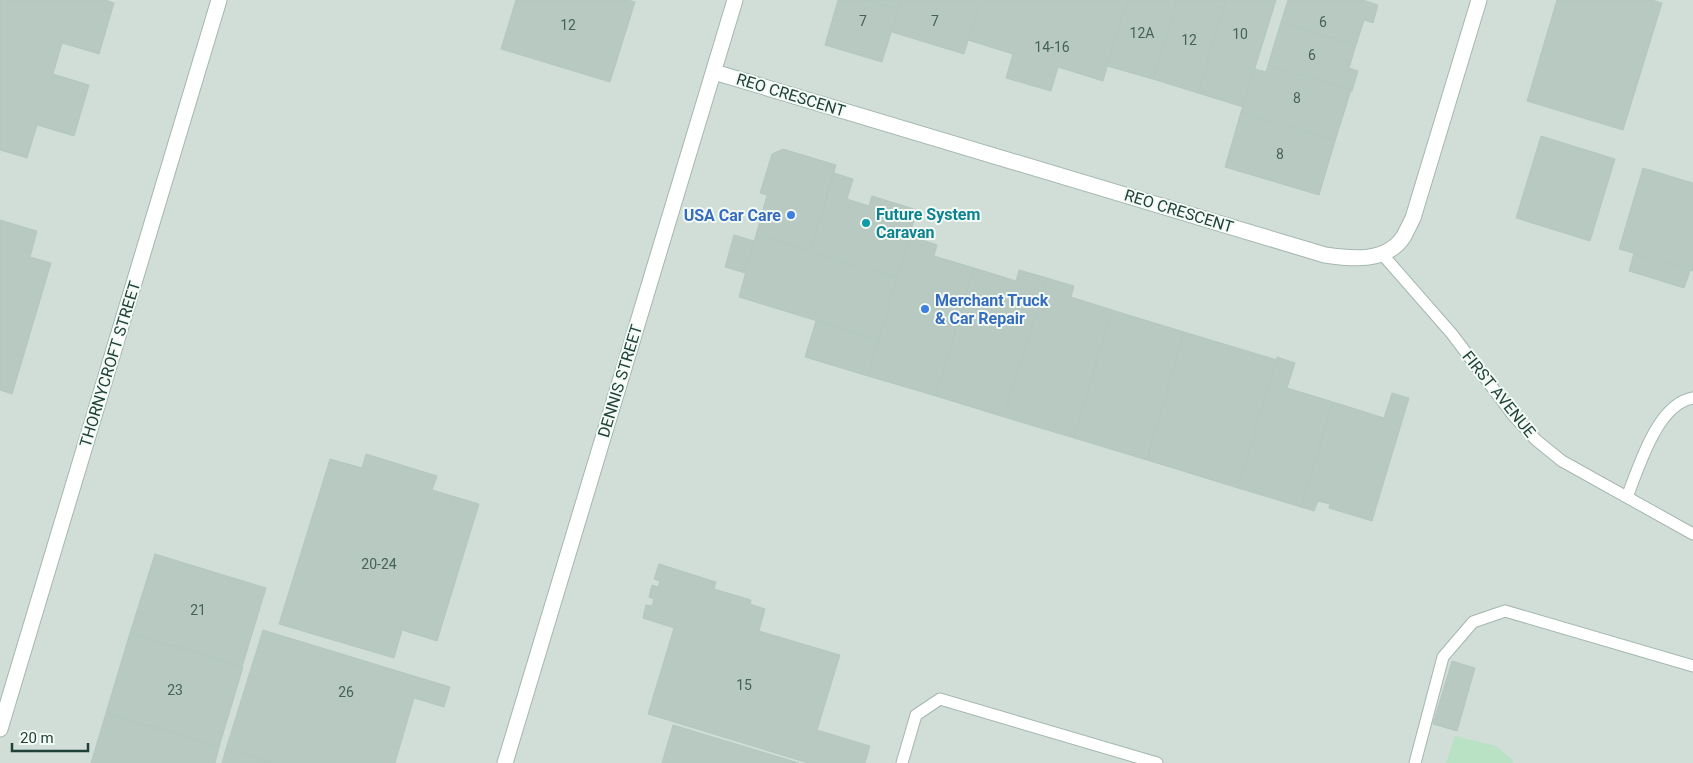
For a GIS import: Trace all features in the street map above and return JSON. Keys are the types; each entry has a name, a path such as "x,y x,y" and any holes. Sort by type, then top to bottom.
{"street":[{"name":"THORNYCROFT STREET","path":"0,728 219,0"},
{"name":"DENNIS STREET","path":"505,763 735,0"},
{"name":"REO CRESCENT","path":"714,72 1325,255 1364,258 1382,254 1393,248 1403,237 1413,218 1479,0"}],"lane":[{"name":"FIRST AVENUE","path":"1382,254 1452,334 1513,416 1536,440 1562,461 1693,534"},
{"path":"1626,497 1664,416 1674,406 1686,399 1693,398"},
{"path":"1415,763 1443,657 1473,622 1505,611 1693,666"},
{"path":"902,763 916,715 940,700 1157,763"}],"shaded area":[{"path":"0,0 1693,0 1693,763 0,763"}],"green space":[{"path":"1455,736 1496,746 1513,763 1446,763"}],"building":[{"path":"0,0 105,0 114,3 99,54 62,43 53,74 89,85 74,136 37,125 27,158 0,150"},
{"path":"516,0 628,0 635,2 610,82 501,49"},
{"path":"838,0 865,0 898,10 882,62 825,45"},
{"path":"865,0 901,0 898,10"},
{"path":"901,0 980,0 964,54 892,32"},
{"path":"980,0 1127,0 1103,81 1058,67 1051,91 1006,78 1013,54 968,40"},
{"path":"1127,0 1177,0 1153,79 1107,66"},
{"path":"1177,0 1226,0 1198,93 1153,79"},
{"path":"1226,0 1276,0 1243,107 1198,93"},
{"path":"1288,0 1363,0 1378,5 1373,23 1364,20 1356,45 1281,22"},
{"path":"1557,0 1652,0 1662,3 1623,130 1527,101"},
{"path":"1281,22 1356,45 1349,68 1358,71 1352,91 1268,65"},
{"path":"1268,65 1351,90 1335,141 1241,112 1255,69 1266,72"},
{"path":"1241,112 1335,141 1319,195 1225,167"},
{"path":"1541,136 1615,159 1590,241 1516,218"},
{"name":"USA Car Care","path":"783,149 836,165 810,252 756,235 767,195 760,193 772,154"},
{"path":"1643,168 1693,183 1693,271 1619,249"},
{"name":"Future System Caravan","path":"834,173 853,179 847,199 869,206 872,196 917,210 897,278 810,252"},
{"path":"0,220 37,231 30,257 51,263 12,394 0,390"},
{"path":"734,235 754,241 745,273 725,267"},
{"path":"756,235 897,278 879,340 739,297"},
{"name":"Merchant Truck & Car Repair","path":"910,236 937,245 934,256 974,268 936,396 868,376"},
{"path":"1634,253 1690,271 1684,288 1629,271"},
{"path":"974,268 1016,281 1019,270 1047,278 1004,417 936,396"},
{"path":"1047,278 1074,286 1071,297 1112,310 1074,438 1004,417"},
{"path":"1112,310 1184,332 1147,460 1074,438"},
{"path":"816,321 879,340 868,376 805,357"},
{"path":"1184,332 1277,360 1238,488 1147,460"},
{"path":"1277,357 1295,363 1287,388 1333,402 1301,507 1238,488"},
{"path":"1392,393 1409,398 1372,521 1329,508 1330,504 1318,501 1314,511 1301,507 1333,402 1384,418"},
{"path":"366,454 437,476 432,490 479,504 437,641 402,630 394,658 279,624 330,459 362,468"},
{"path":"155,554 266,588 242,667 130,633"},
{"path":"659,564 716,582 714,589 751,600 750,604 765,609 759,631 840,655 817,730 870,746 865,763 808,763 648,714 674,628 643,618 646,605 652,606 654,599 649,597 652,585 658,587 660,581 654,579"},
{"path":"263,630 450,687 444,707 414,698 395,763 272,763 226,749"},
{"path":"130,633 243,667 219,747 106,713"},
{"path":"1452,661 1475,668 1457,731 1433,724"},
{"path":"106,713 219,747 215,763 91,763"},
{"path":"673,725 799,763 662,763"},
{"path":"226,749 272,763 222,763"}],"place":[{"name":"USA Car Care","path":"791,215"},
{"name":"Future System Caravan","path":"866,223"},
{"name":"Merchant Truck & Car Repair","path":"925,309"}]}
